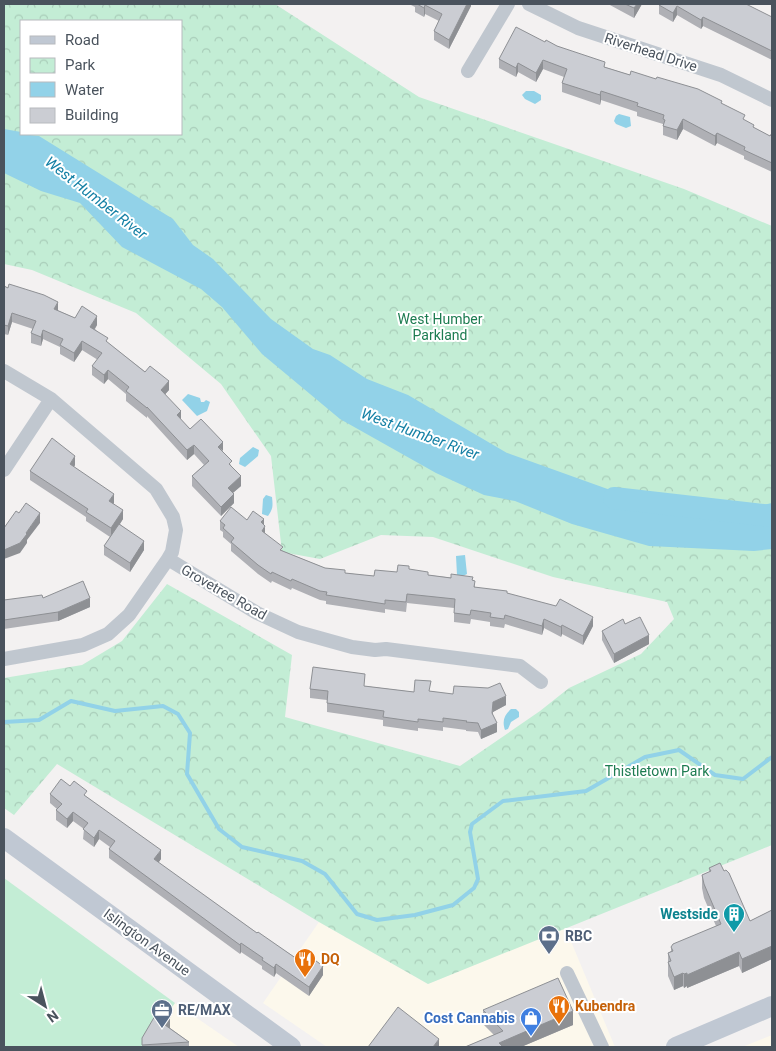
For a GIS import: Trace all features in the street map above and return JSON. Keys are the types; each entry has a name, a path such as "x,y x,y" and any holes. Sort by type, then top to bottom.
{"main road":[{"name":"Islington Avenue","path":"4,838 291,1047"},
{"path":"676,1047 772,1006"}],"street":[{"path":"468,71 508,4"},
{"name":"Riverhead Drive","path":"529,4 552,9 578,28 721,75 772,100"},
{"name":"Grovetree Road","path":"4,371 51,398 156,489 173,516 176,530 172,552 168,559 257,613 298,632 352,647 375,650 386,649 520,666 541,682"},
{"path":"4,470 51,398"},
{"path":"4,659 83,645 108,634 129,614 168,559"},
{"path":"567,973 602,1047"}],"shaded area":[{"path":"319,922 428,984 565,927 615,1047 327,1047 263,1003"},
{"path":"175,1003 239,1047 142,1047"},
{"path":"772,1035 772,1047 742,1047"}],"green space":[{"name":"West Humber Parkland","path":"4,4 275,4 419,97 684,189 772,226 772,845 428,984 319,922 57,764 14,815 4,808 4,678 82,665 122,641 167,584 292,655 285,717 460,766 540,711 569,688 641,654 674,619 667,602 553,577 433,537 381,535 320,559 282,552 271,456 221,384 136,313 32,270 4,264"},
{"path":"4,878 175,1003 142,1047 8,1047 4,1045"}],"water":[{"path":"526,91 534,91 541,95 541,100 535,104 525,99 522,95"},
{"path":"619,114 630,117 631,126 626,128 616,124 614,121"},
{"path":"4,129 20,132 20,135 39,136 173,219 193,245 213,259 271,319 313,349 330,355 367,379 408,395 507,453 666,510 758,506 772,503 772,549 754,551 649,546 572,524 515,501 484,495 436,473 340,419 262,354 222,307 201,289 122,247 80,203 41,191 4,173"},
{"path":"188,394 200,398 201,402 206,400 210,402 207,411 197,416 182,400"},
{"path":"253,447 259,450 258,456 245,467 239,464 240,458"},
{"path":"266,495 272,497 272,509 268,516 262,514 263,499"},
{"path":"465,555 467,574 463,576 457,575 456,556"},
{"path":"511,709 516,709 519,712 519,717 511,722 508,729 505,730 504,718"}],"building":[{"path":"417,4 467,4 449,40 434,31 442,14 425,5 424,8"},
{"path":"625,4 637,4 634,8"},
{"path":"659,4 746,4 772,17 772,51 703,17 701,20 677,6 673,13"},
{"path":"516,27 545,42 546,40 557,46 605,62 604,67 630,75 631,71 656,79 657,77 698,89 722,101 721,103 745,115 743,119 754,125 753,127 770,136 772,133 772,163 744,150 745,147 717,133 715,136 683,119 677,130 663,126 664,115 637,106 638,103 601,91 600,95 562,83 567,69 543,60 536,73 518,63 516,68 499,59"},
{"path":"9,284 44,295 58,302 54,309 75,318 82,306 97,316 90,327 108,338 106,341 145,372 150,366 169,381 161,390 181,411 177,415 190,429 201,419 223,442 218,447 232,461 229,464 241,476 228,488 234,494 221,507 192,476 209,461 194,445 187,450 147,407 126,391 129,387 108,370 104,375 92,366 102,353 82,341 74,353 60,345 63,339 43,330 41,337 31,333 36,321 12,313 8,326 4,325 4,286 8,288"},
{"path":"52,438 75,456 70,464 114,494 109,501 123,510 111,528 86,512 88,509 30,471"},
{"path":"26,503 40,513 20,543 4,550 4,528 16,511 19,513"},
{"path":"231,507 247,520 253,511 264,519 261,522 265,526 262,531 283,547 280,550 325,568 345,570 345,573 374,576 375,570 397,572 398,565 409,566 409,569 428,572 428,575 451,578 451,574 473,577 472,580 475,581 474,587 507,591 507,593 556,606 560,599 593,617 583,636 562,625 561,627 544,619 542,626 505,615 504,619 490,617 491,613 471,610 470,615 454,613 455,599 407,594 406,602 385,600 385,604 326,595 327,592 292,579 291,581 272,572 271,574 231,542 234,538 223,528 225,525 220,521"},
{"path":"119,524 144,541 130,563 104,546"},
{"path":"83,581 90,598 58,612 4,620 4,600 42,595 43,598"},
{"path":"640,617 649,635 614,654 602,631 623,619 625,624"},
{"path":"313,667 365,674 364,686 414,692 415,680 431,681 429,691 453,694 454,686 488,688 500,683 506,696 493,702 492,713 497,723 481,730 478,723 467,721 443,718 443,722 418,719 418,722 383,717 384,711 327,703 328,691 310,689"},
{"path":"61,779 70,786 74,781 87,791 84,795 161,850 154,859 257,933 297,959 305,953 323,966 309,987 276,964 274,968 241,943 240,945 109,849 115,841 99,830 94,838 83,829 88,823 73,812 67,819 56,810 62,804 50,794"},
{"name":"Westside","path":"720,863 724,871 726,870 729,873 750,921 772,910 772,946 742,959 739,952 687,975 687,973 683,973 674,977 668,962 671,961 668,953 673,951 671,947 673,944 721,924 702,875 711,871 709,868"},
{"path":"558,978 573,1011 499,1043 503,1047 465,1047 503,1031 483,1010"},
{"path":"398,1007 439,1039 433,1047 368,1047"},
{"path":"159,1009 170,1017 165,1025 189,1042 142,1045 142,1038"}],"waterway":[{"name":"West Humber River","path":"614,498 772,516"},
{"path":"4,722 39,720 71,701 115,711 163,706 178,714 190,733 187,774 219,829 242,847 302,861 325,874 357,914 377,920 415,915 453,905 474,888 478,879 470,832 472,824 503,801 586,791 645,757 679,750 715,775 743,779 772,757"}],"place":[{"name":"Westside","path":"734,933"},
{"name":"RBC","path":"549,955"},
{"name":"DQ","path":"305,978"},
{"name":"Kubendra","path":"559,1025"},
{"name":"RE/MAX","path":"162,1029"},
{"name":"Cost Cannabis","path":"531,1037"}],"park label":[{"name":"Thistletown Park","path":"657,771"}]}
